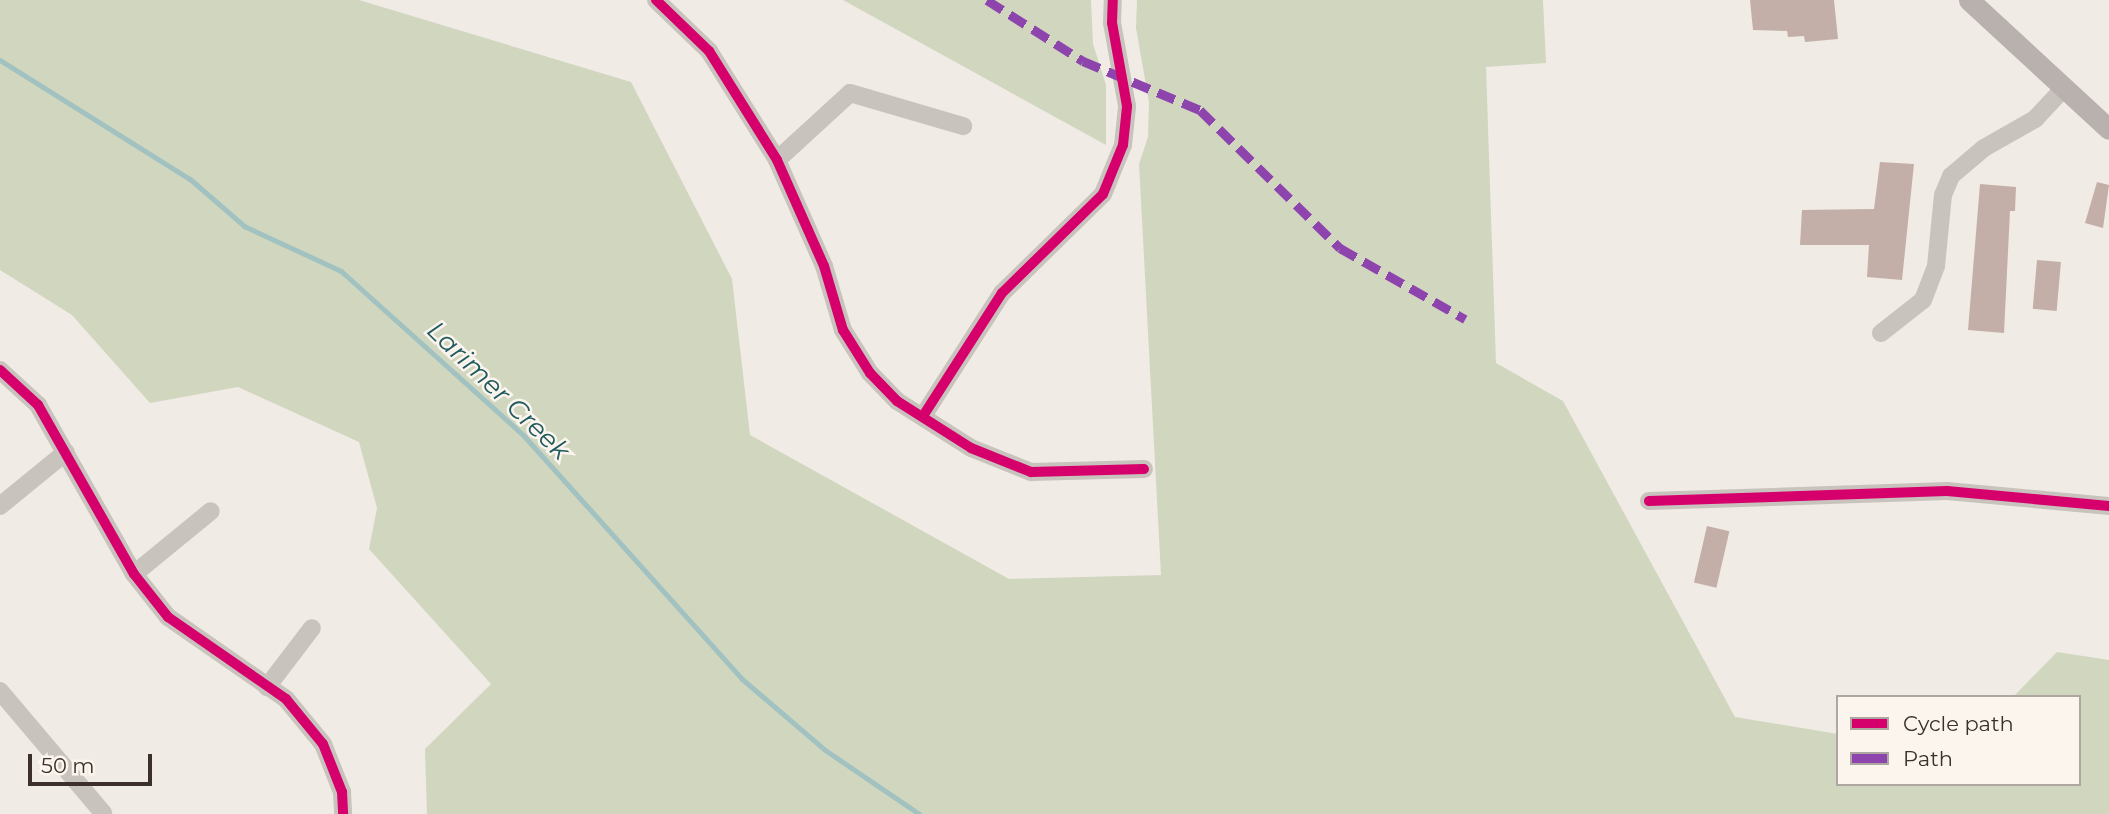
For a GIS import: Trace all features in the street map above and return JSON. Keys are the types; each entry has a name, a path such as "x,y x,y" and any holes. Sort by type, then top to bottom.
{"main road":[{"path":"1969,0 2109,129"}],"street":[{"path":"656,0 709,51 777,160 824,266 843,330 870,373 897,401 971,448 1031,472 1143,469"},
{"path":"923,416 1002,293 1103,194 1123,145 1127,106 1112,23 1113,0"},
{"path":"1881,333 1923,300 1936,266 1943,195 1951,176 1984,148 2035,119 2064,88"},
{"path":"777,160 850,93 963,126"},
{"path":"0,370 38,405 134,574 169,617 286,699 323,744 342,792 343,814"},
{"path":"0,506 66,452"},
{"path":"1649,501 1947,491 2109,506"},
{"path":"134,574 211,511"},
{"path":"267,687 312,628"},
{"path":"1,695 103,813"}],"green space":[{"path":"0,0 359,0 631,82 732,279 750,435 1009,579 1161,575 1139,164 1148,137 1149,102 1136,28 1137,0 1543,0 1546,63 1486,67 1496,363 1563,401 1735,717 1836,734 1836,786 2081,786 2081,695 2015,695 2057,652 2109,660 2109,814 427,814 425,749 491,684 369,549 377,508 359,442 238,387 150,403 72,315 0,270"},
{"path":"843,0 1091,0 1093,44 1106,85 1106,145"}],"building":[{"path":"1750,0 1834,0 1838,39 1805,42 1804,36 1788,37 1787,31 1753,30"},
{"path":"1880,162 1914,164 1902,280 1867,277 1869,245 1800,245 1802,210 1874,209"},
{"path":"2097,182 2109,185 2103,228 2085,223"},
{"path":"1980,184 2016,187 2015,211 2010,211 2004,333 1968,330"},
{"path":"2037,260 2061,262 2057,311 2033,309"},
{"path":"1707,526 1729,531 1716,588 1694,583"}],"waterway":[{"name":"Larimer Creek","path":"0,60 190,179 244,226 341,271 524,436 742,679 825,750 919,814"}],"marked path":[{"path":"987,0 1083,61 1200,110 1340,248 1465,319"}],"cycle path":[{"path":"656,0 709,51 777,160 824,266 843,330 870,373 897,401 971,448 1031,472 1144,469"},
{"path":"923,416 1002,293 1103,194 1123,145 1127,106 1112,23 1113,0"},
{"path":"0,370 38,405 134,574 168,617 286,699 323,744 342,792 343,814"},
{"path":"1649,501 1947,491 2109,506"}]}
